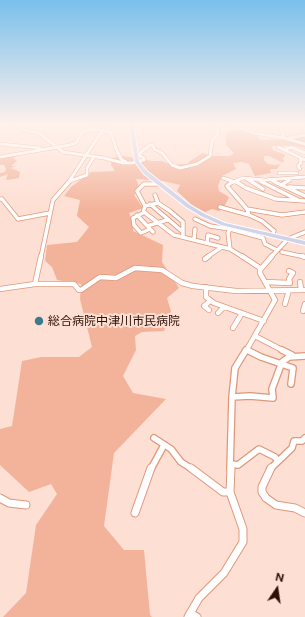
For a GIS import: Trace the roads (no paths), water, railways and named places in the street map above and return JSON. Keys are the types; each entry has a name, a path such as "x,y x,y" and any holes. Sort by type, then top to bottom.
{"highway":[{"path":"134,152 135,162 188,206 208,218 234,227 305,244"}],"street":[{"path":"0,157 32,152"},
{"path":"63,152 123,163 144,160 144,158 140,156 142,152"},
{"path":"35,284 54,198 70,181 89,152"},
{"path":"117,152 121,159 126,162 135,162"},
{"path":"160,152 174,166 183,168 197,164 210,156 211,152"},
{"path":"288,152 304,158 300,160 301,163 298,166 300,170"},
{"path":"70,181 87,175 87,168 94,158"},
{"path":"283,178 278,171 297,173"},
{"path":"249,215 247,209 227,186 235,181 245,178 272,180 305,177"},
{"path":"223,178 235,181 252,191 280,200 305,201"},
{"path":"245,178 261,188 252,191"},
{"path":"258,180 300,201"},
{"path":"272,180 305,196"},
{"path":"283,186 290,180"},
{"path":"160,184 144,184 138,191 148,205 161,214 183,234 194,240 230,249 260,268 265,282 275,300 256,336 235,368 232,397 230,492 243,529 243,542 224,573 199,598 192,616"},
{"path":"283,186 305,188"},
{"path":"280,200 287,194"},
{"path":"155,195 158,202 183,222 183,234"},
{"path":"0,199 2,199 18,220 50,213"},
{"path":"137,215 152,231 140,233 134,225 133,218 137,215 144,212 148,205 158,202"},
{"path":"220,207 249,215 262,221 274,231 272,235"},
{"path":"247,209 282,215 305,212"},
{"path":"161,214 170,211"},
{"path":"144,212 174,235 183,234"},
{"path":"195,219 210,226 230,229 263,238 265,244 280,252 305,257"},
{"path":"147,226 167,220"},
{"path":"194,240 195,229"},
{"path":"230,229 228,233 230,249"},
{"path":"260,268 284,248 284,244 288,239 305,232"},
{"path":"207,243 208,235 218,238"},
{"path":"205,259 222,247"},
{"path":"0,289 35,284 74,284 78,290 81,290 100,277 116,278 129,270 136,268 162,270 182,283 236,291 303,290 300,282"},
{"path":"265,282 290,283 289,279 293,273 289,271"},
{"path":"206,287 206,297 210,301 264,321"},
{"path":"285,304 289,290"},
{"path":"209,310 204,306 210,301"},
{"path":"303,311 305,304"},
{"path":"218,313 224,307"},
{"path":"233,328 242,313"},
{"path":"256,336 284,352 296,356"},
{"path":"247,350 261,357 293,368 291,384"},
{"path":"232,397 250,396 273,398 272,389 281,364 289,357 305,356"},
{"path":"154,438 171,449 180,462 200,474 223,492 230,492"},
{"path":"305,438 302,441 294,441 292,448 268,472 262,487 262,492 266,498 276,505 295,508 305,513"},
{"path":"135,513 152,465 164,445"},
{"path":"231,464 238,465 259,449 275,457 278,461"},
{"path":"0,498 8,503 26,505"}],"place":[{"name":"総合病院中津川市民病院","path":"39,321"}]}
